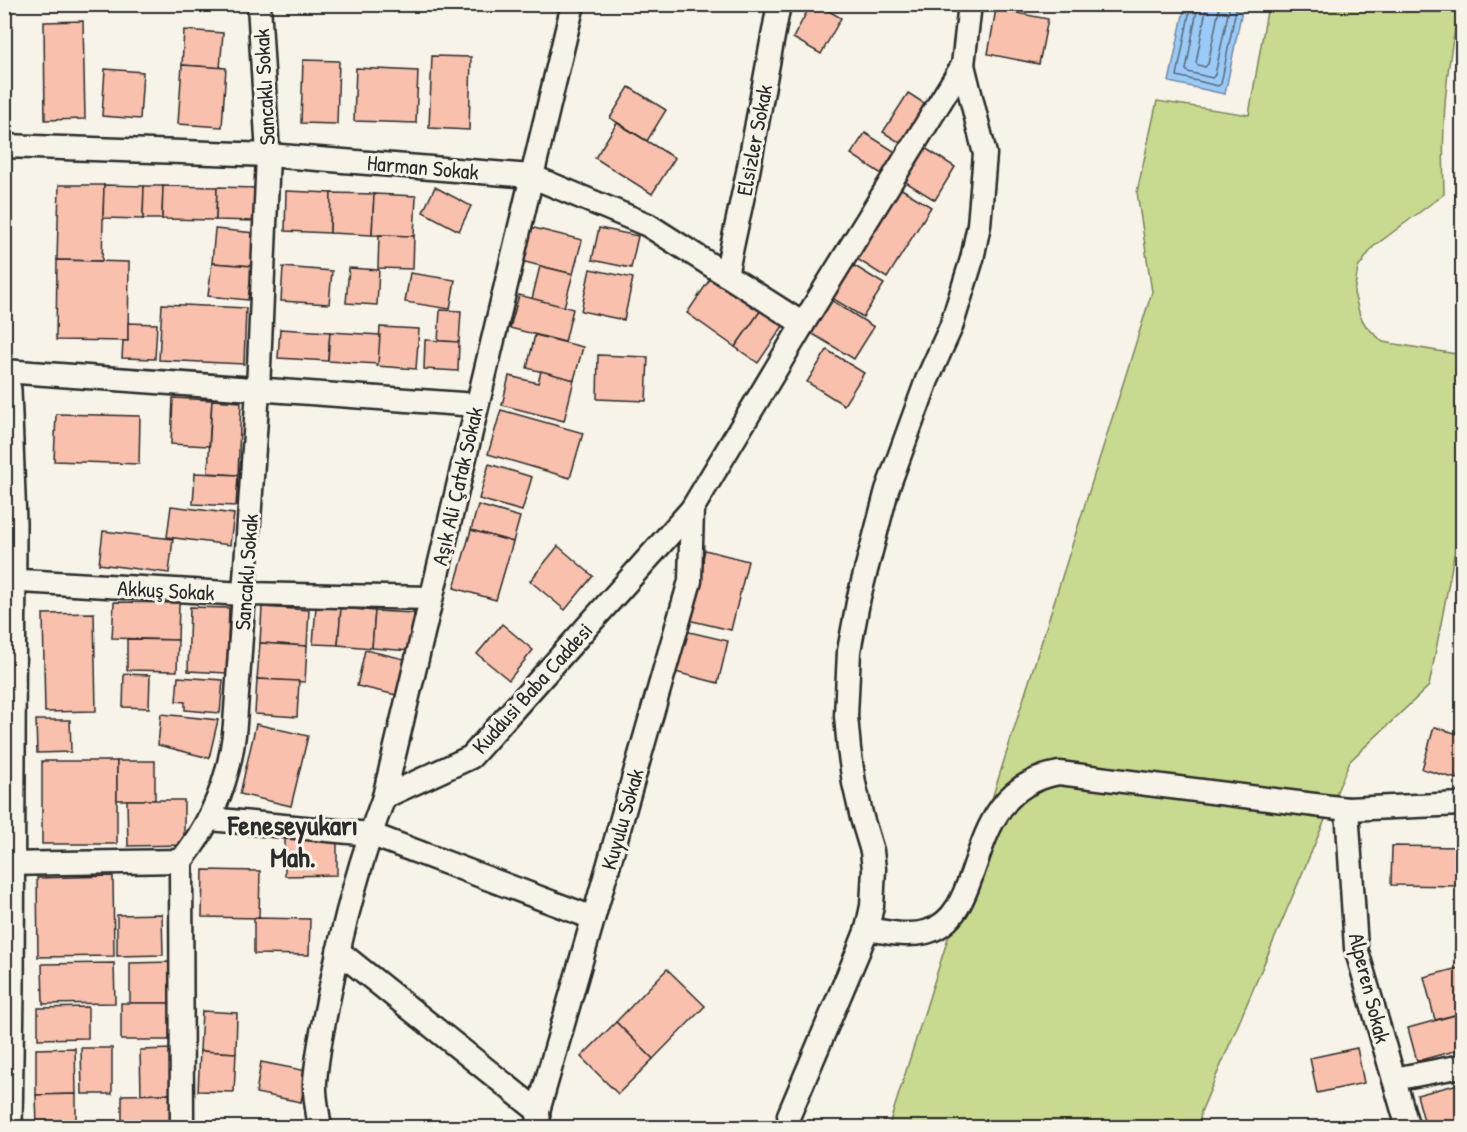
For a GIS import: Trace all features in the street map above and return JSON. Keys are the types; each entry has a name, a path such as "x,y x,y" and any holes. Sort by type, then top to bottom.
{"main road":[{"path":"4,390 9,522 6,580 5,1128"}],"street":[{"name":"Sancaklı Sokak","path":"181,861 210,819 223,788 233,746 258,390 268,155 259,4"},
{"name":"Aşık Ali Çatak Sokak","path":"384,797 573,4"},
{"name":"Elsizler Sokak","path":"726,275 748,172 779,4"},
{"path":"789,1115 867,929 872,906 874,869 872,851 854,783 846,716 849,651 872,543 887,490 927,380 951,327 963,293 976,236 983,190 985,154 963,65 970,4"},
{"name":"Kuddusi Baba Caddesi","path":"384,797 471,757 692,508 963,65"},
{"name":"Harman Sokak","path":"4,146 268,155 531,176 648,225 803,324"},
{"path":"4,371 476,405"},
{"name":"Kuyulu Sokak","path":"538,1120 593,918 690,581 692,508"},
{"name":"Akkuş Sokak","path":"6,580 244,594 431,598"},
{"path":"867,929 918,934 929,932 947,920 961,902 991,823 1002,805 1021,787 1045,776 1059,773 1347,809 1462,804"},
{"path":"320,1128 315,1084 324,1022 351,896 384,797"},
{"name":"Alperen Sokak","path":"1347,809 1356,948 1408,1128"},
{"path":"210,819 370,834 593,918"},
{"path":"6,864 181,861 182,1128"},
{"path":"338,951 538,1120"},
{"path":"1394,1079 1462,1066"}],"green space":[{"path":"1268,5 1461,5 1451,51 1445,99 1444,194 1373,247 1358,268 1354,293 1360,316 1366,326 1383,342 1462,355 1462,514 1429,686 1350,761 1201,1112 1199,1127 888,1128 1152,292 1137,192 1157,101 1249,115"}],"water":[{"path":"1185,5 1243,5 1225,94 1169,82"}],"building":[{"path":"457,4 492,4 491,11 457,8"},
{"path":"811,4 817,4 841,18 821,54 793,38"},
{"path":"996,9 1048,19 1039,64 988,54"},
{"path":"83,21 85,119 45,120 44,22"},
{"path":"184,30 223,33 220,68 182,65"},
{"path":"432,56 471,57 469,130 429,128"},
{"path":"303,60 339,61 337,124 301,123"},
{"path":"182,65 226,68 222,127 178,124"},
{"path":"356,68 418,71 416,123 354,121"},
{"path":"105,69 143,72 140,119 102,116"},
{"path":"629,87 666,110 647,141 610,118"},
{"path":"908,93 927,105 902,144 883,132"},
{"path":"617,123 675,158 652,194 595,158"},
{"path":"865,133 897,153 883,175 851,154"},
{"path":"925,148 955,167 935,200 904,181"},
{"path":"59,185 104,185 102,261 57,260"},
{"path":"104,185 144,186 143,219 103,218"},
{"path":"144,186 163,186 162,219 143,219"},
{"path":"163,186 217,187 216,220 162,219"},
{"path":"217,187 256,188 255,221 216,220"},
{"path":"435,187 471,206 459,231 423,212"},
{"path":"900,188 931,207 887,278 857,259"},
{"path":"286,191 331,193 330,233 285,231"},
{"path":"331,193 374,194 372,235 330,233"},
{"path":"374,194 416,196 414,236 372,235"},
{"path":"526,226 582,240 573,274 517,260"},
{"path":"599,228 638,236 631,268 592,260"},
{"path":"215,229 255,233 252,266 212,263"},
{"path":"379,235 414,236 413,269 378,268"},
{"path":"57,260 129,262 128,341 56,340"},
{"path":"212,263 252,266 248,300 208,296"},
{"path":"853,265 884,284 863,317 832,298"},
{"path":"540,266 573,274 564,307 532,299"},
{"path":"283,267 332,271 329,304 281,301"},
{"path":"349,268 379,270 377,305 346,303"},
{"path":"590,269 633,278 624,320 581,311"},
{"path":"410,273 455,280 450,309 405,302"},
{"path":"712,276 761,310 735,347 687,313"},
{"path":"519,295 573,309 565,342 510,328"},
{"path":"831,300 874,327 854,359 811,333"},
{"path":"162,304 246,308 244,364 159,360"},
{"path":"440,310 461,311 459,342 438,341"},
{"path":"761,310 783,326 758,363 735,347"},
{"path":"128,323 157,324 155,359 122,358 123,341 128,341"},
{"path":"380,327 419,329 416,369 377,366"},
{"path":"280,329 330,332 328,361 278,358"},
{"path":"330,332 380,335 378,364 328,361"},
{"path":"535,335 583,347 574,380 527,368"},
{"path":"425,340 459,342 458,371 424,369"},
{"path":"827,350 864,373 844,405 807,382"},
{"path":"598,355 648,357 646,401 597,399"},
{"path":"541,371 574,380 564,421 502,405 509,376 538,383"},
{"path":"173,398 212,400 209,446 171,444"},
{"path":"212,400 241,402 238,475 208,473"},
{"path":"501,410 583,433 570,478 488,454"},
{"path":"56,414 140,416 139,464 54,461"},
{"path":"489,464 532,477 522,511 479,499"},
{"path":"195,473 238,475 236,506 193,504"},
{"path":"478,505 520,517 513,542 471,530"},
{"path":"171,506 234,514 230,545 167,537"},
{"path":"471,530 513,542 496,600 454,588"},
{"path":"103,531 173,539 169,573 99,564"},
{"path":"558,546 593,576 565,610 530,581"},
{"path":"705,550 748,561 731,630 688,620"},
{"path":"114,602 179,603 178,640 112,638"},
{"path":"316,606 341,608 338,645 313,644"},
{"path":"190,607 229,608 227,673 188,671"},
{"path":"262,607 309,610 307,646 260,643"},
{"path":"341,608 375,611 372,648 338,645"},
{"path":"375,611 414,613 411,651 372,648"},
{"path":"94,613 96,711 45,712 43,614"},
{"path":"502,624 533,650 509,680 477,654"},
{"path":"685,631 728,641 718,683 675,672"},
{"path":"127,639 178,640 177,671 127,670"},
{"path":"260,643 307,646 305,682 257,679"},
{"path":"365,650 409,660 401,696 357,686"},
{"path":"124,674 150,675 149,708 123,707"},
{"path":"178,677 223,680 220,713 185,710 185,702 176,701"},
{"path":"257,679 299,681 297,717 255,714"},
{"path":"161,714 218,720 209,758 158,745"},
{"path":"36,720 70,720 71,752 37,753"},
{"path":"256,724 308,736 291,806 240,794"},
{"path":"1434,727 1462,735 1462,760 1457,779 1422,769"},
{"path":"42,761 117,761 117,844 42,844"},
{"path":"117,761 155,761 155,800 117,800"},
{"path":"127,800 184,800 184,845 128,846"},
{"path":"337,838 337,875 285,876 285,839"},
{"path":"1392,846 1462,847 1462,886 1391,885"},
{"path":"203,870 260,871 259,918 202,917"},
{"path":"113,876 114,956 38,957 37,878"},
{"path":"162,914 163,955 117,956 117,915"},
{"path":"254,918 310,919 309,955 254,954"},
{"path":"172,962 173,1003 130,1003 130,963"},
{"path":"114,963 115,1003 43,1004 42,964"},
{"path":"1462,967 1462,1013 1435,1020 1424,977"},
{"path":"667,969 705,1006 653,1059 616,1022"},
{"path":"121,1003 173,1003 173,1040 121,1040"},
{"path":"88,1007 88,1038 38,1039 38,1008"},
{"path":"202,1011 237,1013 236,1053 200,1051"},
{"path":"1459,1014 1462,1049 1417,1061 1408,1028"},
{"path":"616,1022 653,1059 618,1094 581,1057"},
{"path":"75,1048 76,1094 36,1095 36,1049"},
{"path":"81,1048 112,1048 112,1094 82,1094"},
{"path":"1357,1048 1364,1083 1317,1093 1310,1058"},
{"path":"173,1049 174,1094 141,1094 140,1050"},
{"path":"200,1051 236,1053 234,1092 198,1091"},
{"path":"261,1062 307,1071 301,1102 256,1093"},
{"path":"1462,1083 1462,1121 1438,1128 1426,1128 1417,1095"},
{"path":"76,1094 76,1128 37,1128 36,1095"},
{"path":"174,1094 174,1128 122,1128 122,1095"}],"district":[{"name":"Feneseyukarı Mah.","path":"293,841"}]}
